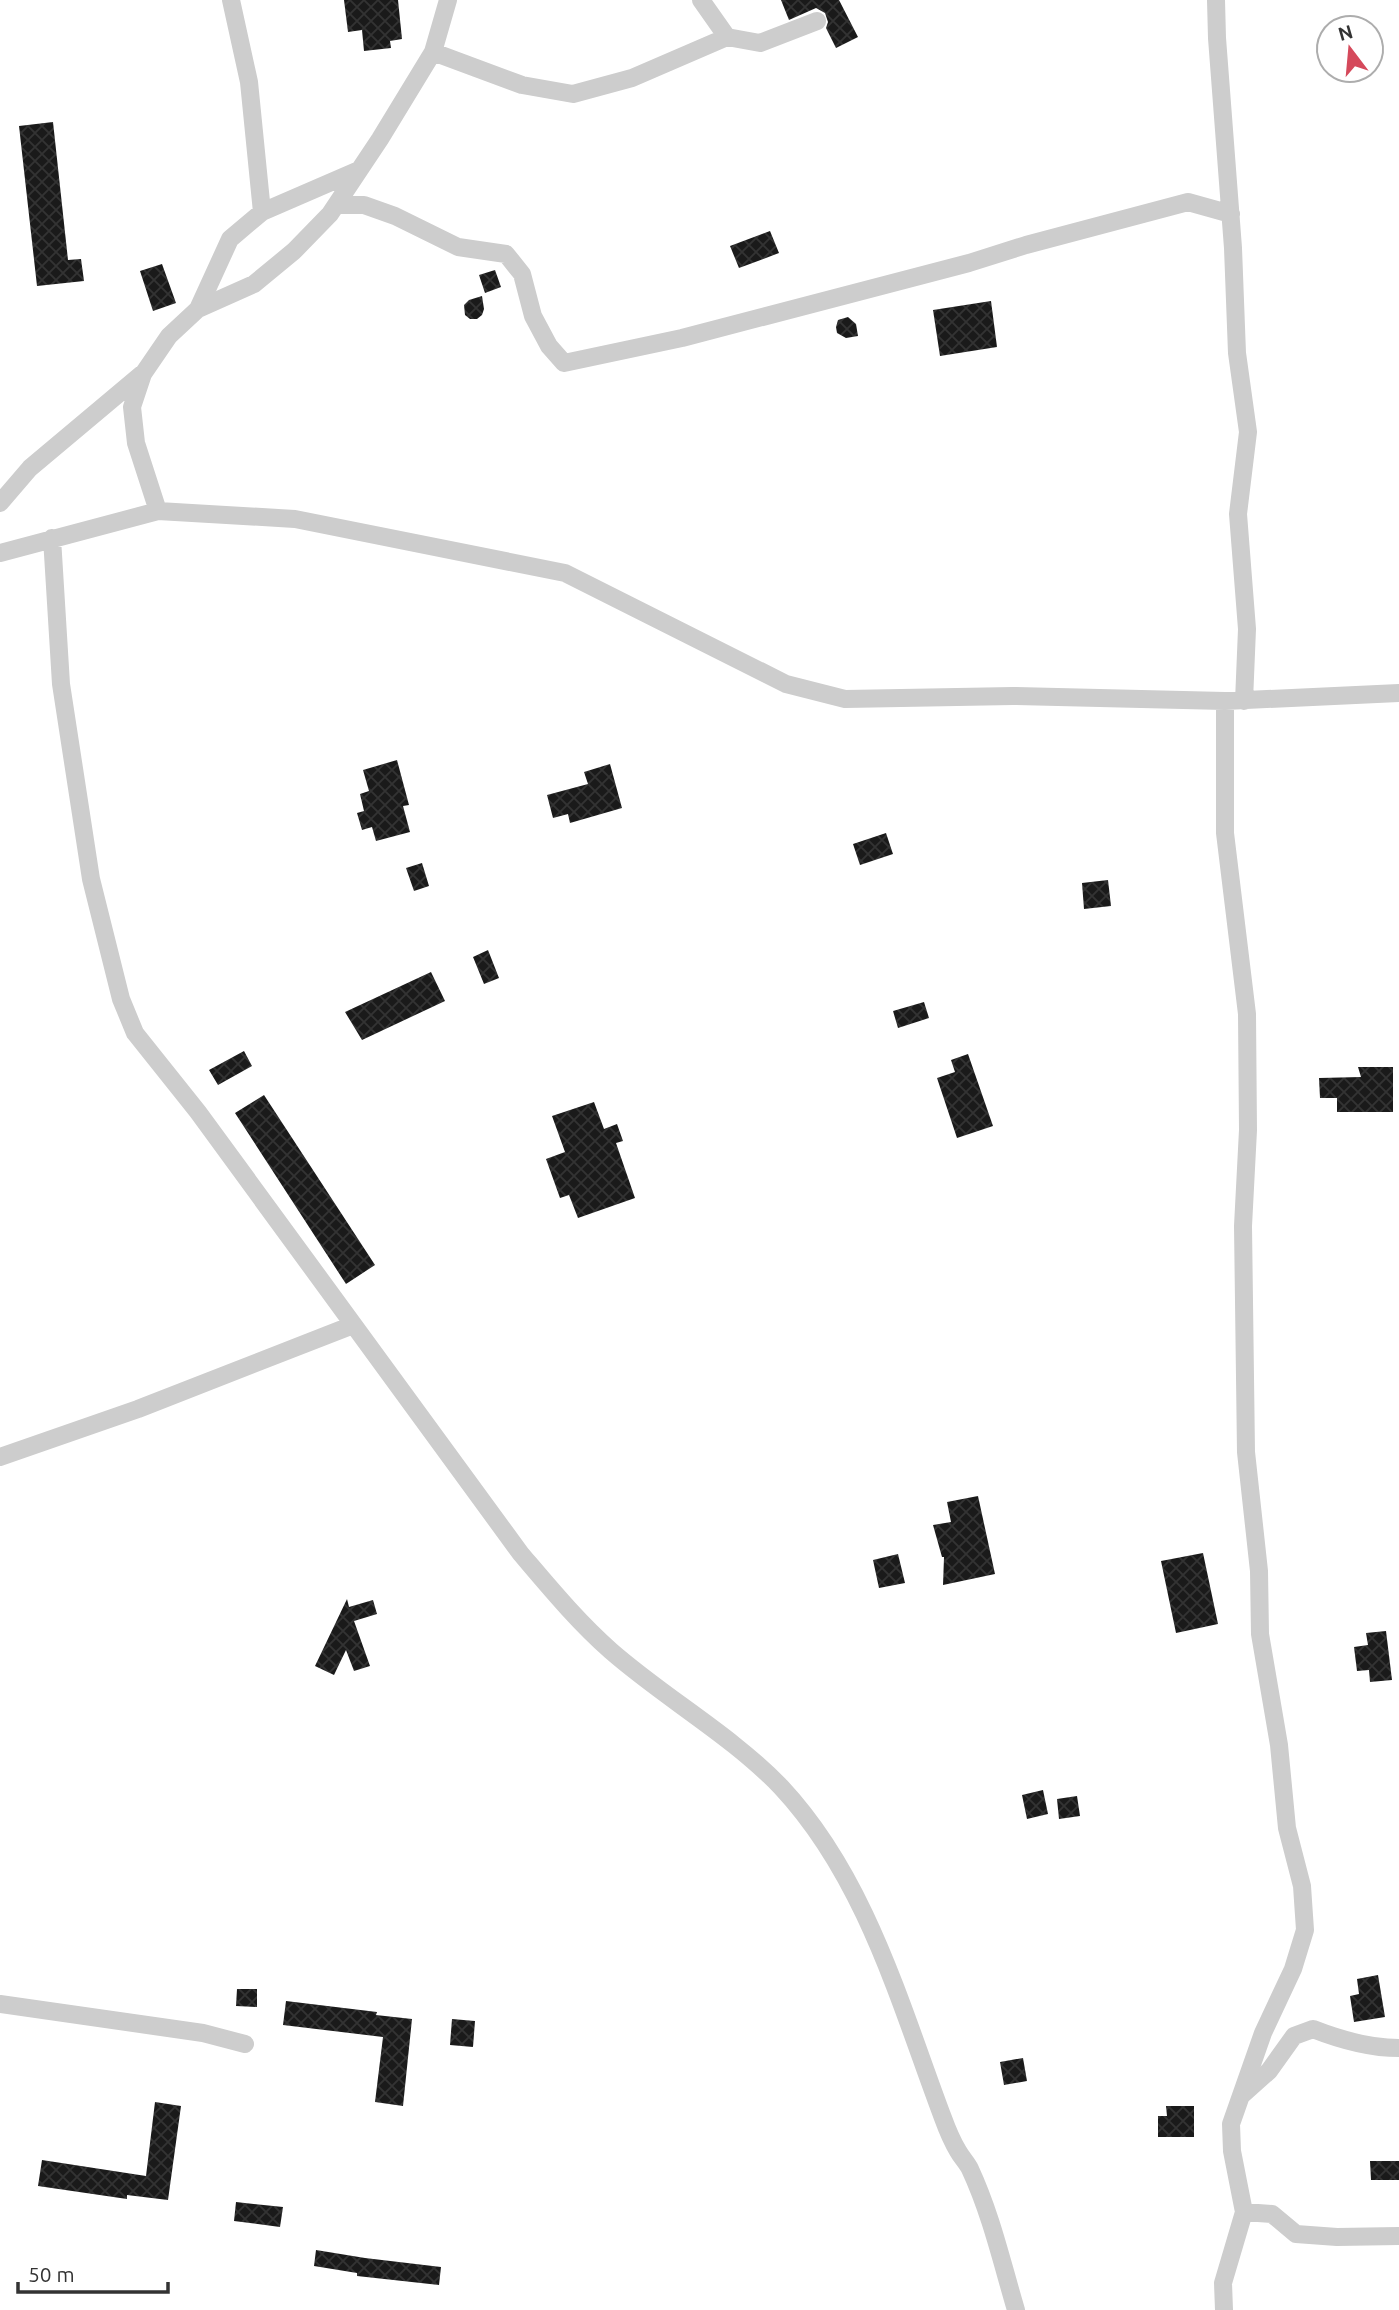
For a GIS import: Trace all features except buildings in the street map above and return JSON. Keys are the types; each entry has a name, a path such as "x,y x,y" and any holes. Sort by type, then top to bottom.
{"street":[{"path":"231,0 249,82 262,212"},
{"path":"0,503 30,468 143,374 169,336 198,309 254,284 294,251 336,205 433,52 448,0"},
{"path":"701,0 727,37"},
{"path":"1216,0 1231,214 1237,352 1248,432 1238,513 1247,629 1244,701"},
{"path":"433,52 522,85 573,94 632,78 727,37 760,43 817,21"},
{"path":"198,309 230,239 262,212 359,169"},
{"path":"336,205 364,205 395,216 458,247 506,254 522,274 533,316 549,346 564,363 682,338 1188,202 1231,214"},
{"path":"143,374 132,407 136,443 158,511"},
{"path":"0,554 158,511 295,519 565,573 786,684 845,699 1013,696 1244,701 1399,693"},
{"path":"52,538 61,684 92,879 121,999 135,1033 198,1112 513,1544 575,1618 612,1652 759,1765 815,1829 875,1934 949,2133 969,2168 977,2189 1016,2310"},
{"path":"1224,2310 1223,2283 1244,2212 1231,2151 1231,2124 1263,2033 1284,1993 1305,1930 1302,1886 1287,1828 1279,1745 1261,1633 1258,1560 1246,1452 1243,1226 1248,1130 1247,1014 1225,833 1225,701"},
{"path":"0,1457 138,1409 353,1325"},
{"path":"0,2004 203,2033 245,2044"},
{"path":"1240,2098 1269,2071 1294,2036 1314,2029 1336,2038 1381,2048 1399,2048"},
{"path":"1244,2212 1272,2214 1296,2234 1399,2236"}]}
